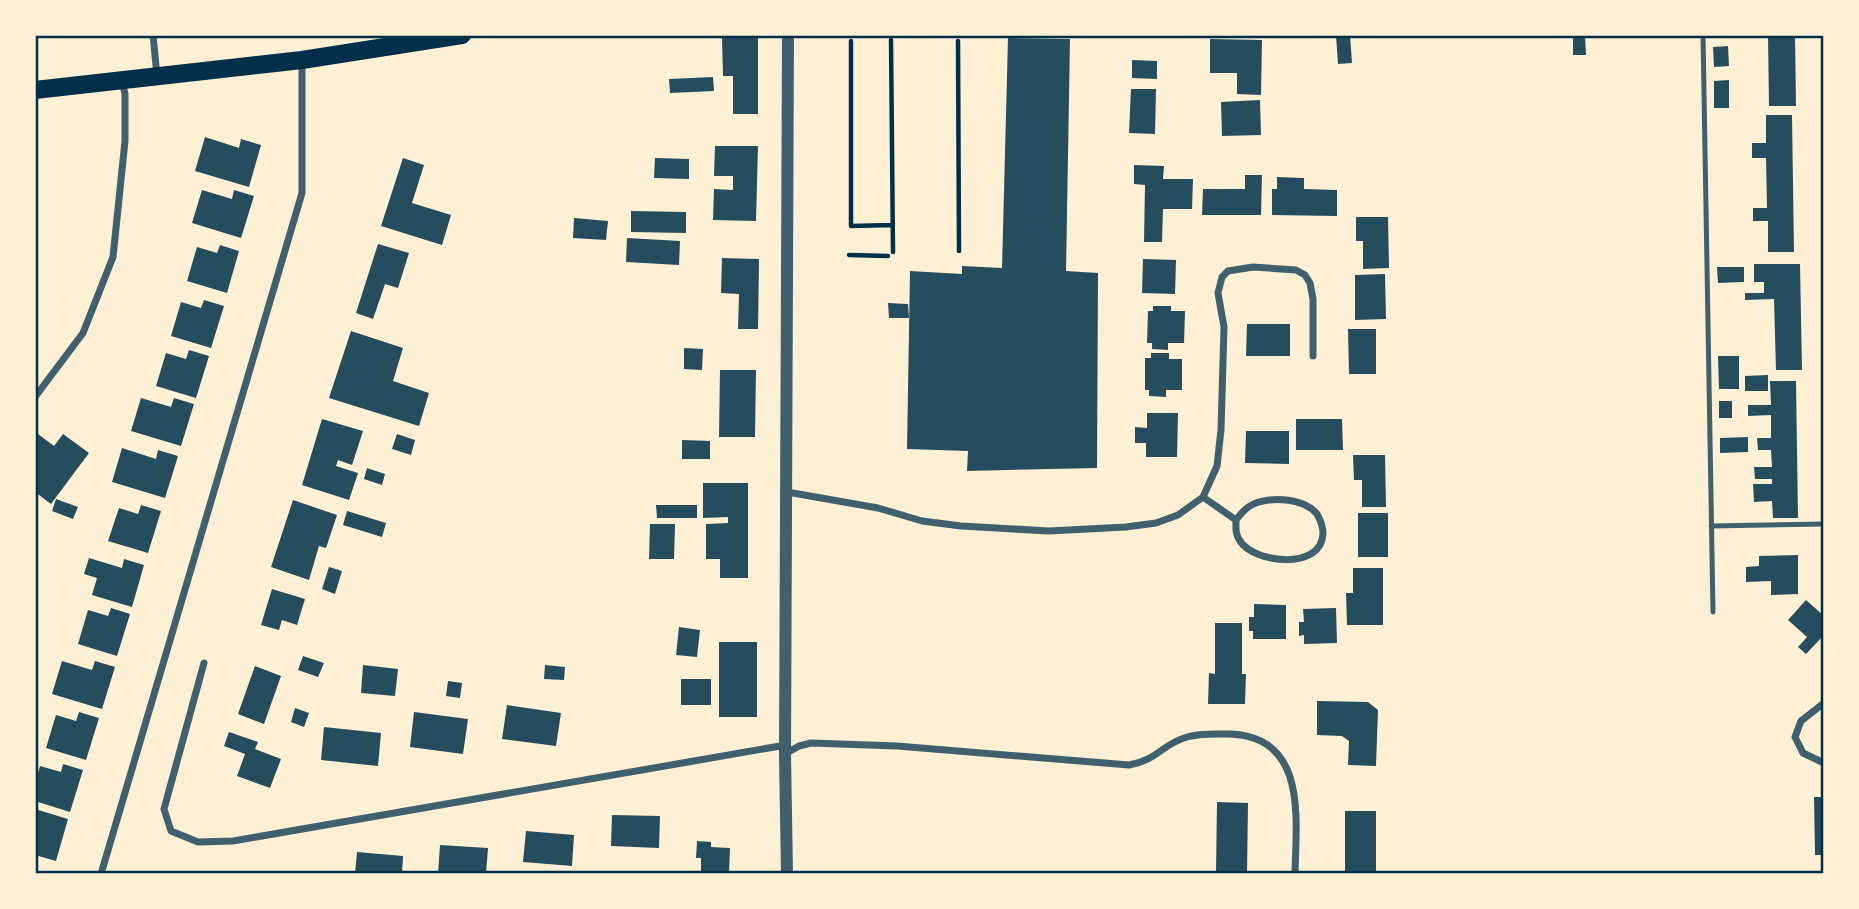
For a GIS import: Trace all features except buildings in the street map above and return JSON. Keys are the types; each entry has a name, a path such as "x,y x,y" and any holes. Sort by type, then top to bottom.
{"main road":[{"path":"35,90 302,60 462,35"}],"street":[{"path":"153,35 158,76"},
{"path":"787,874 785,750 788,35"},
{"path":"101,874 302,193 302,60"},
{"path":"35,397 83,333 113,257 125,141 122,80"},
{"path":"787,492 878,508 922,521 1049,531 1156,523 1178,515 1203,497 1213,477 1219,453 1224,327 1218,293 1222,276 1228,271 1253,267 1296,270 1305,275 1310,283 1313,299 1313,356"},
{"path":"1203,497 1236,520"},
{"path":"1290,501 1316,512 1323,526 1322,543 1306,558 1274,558 1240,542 1236,532 1236,520 1254,504 1290,501"},
{"path":"204,663 164,808 172,831 198,842 233,841 785,750 811,743 897,746 1129,765 1150,760 1168,744 1189,736 1219,734 1252,737 1283,759 1291,776 1296,814 1295,874"},
{"path":"1824,703 1801,721 1795,737 1803,753 1824,763"}],"lane":[{"path":"1703,35 1713,612"},
{"path":"1711,526 1824,524"}],"path":[{"path":"849,255 890,254 891,40"},
{"path":"851,41 851,226 892,225"},
{"path":"958,41 959,251"}]}
